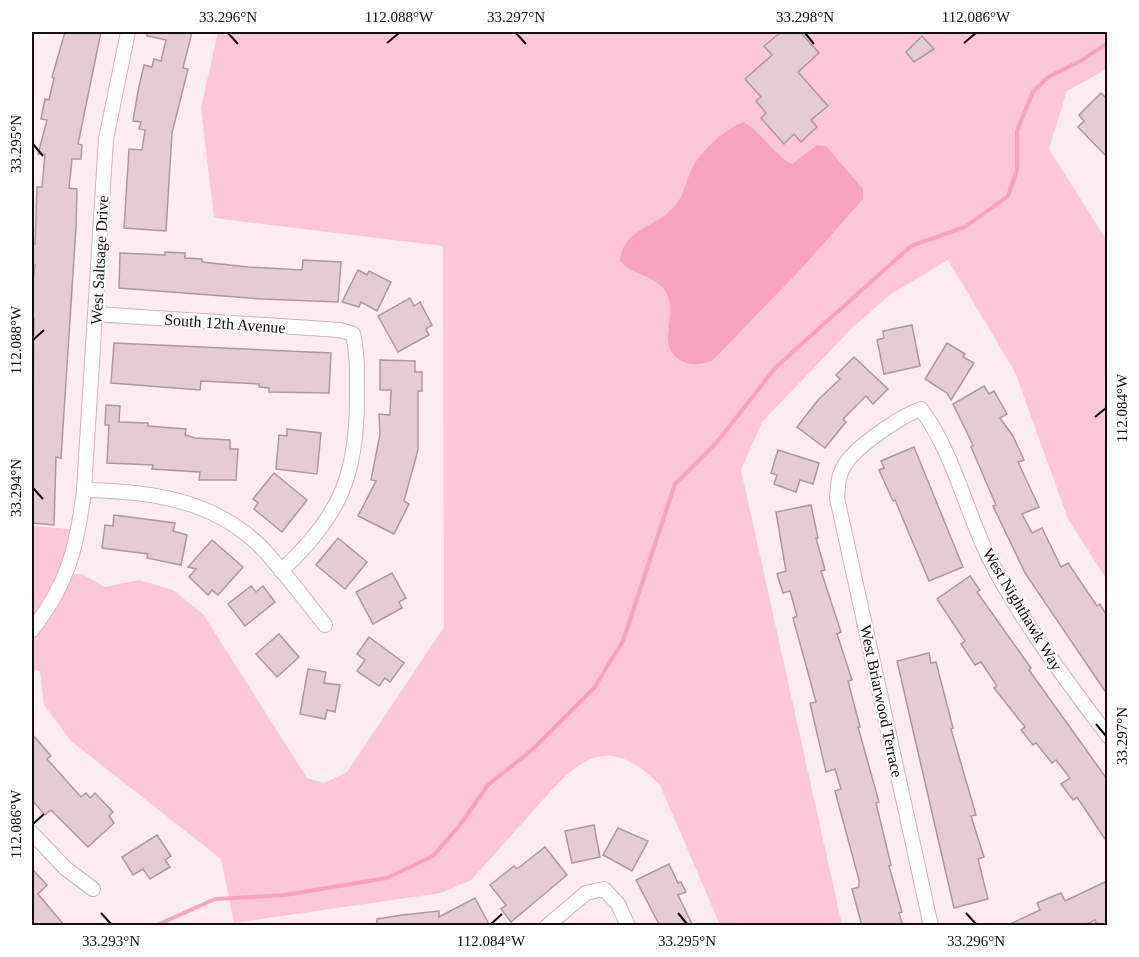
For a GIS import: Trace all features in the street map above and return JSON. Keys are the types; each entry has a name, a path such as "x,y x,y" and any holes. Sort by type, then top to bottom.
{"street":[{"name":"West Saltsage Drive","path":"32,630 47,610 77,543 84,490 106,139 128,32"},
{"name":"South 12th Avenue","path":"96,314 340,330 353,334 357,351 357,426 349,475 339,501 313,541 281,571"},
{"name":"West Nighthawk Way","path":"838,477 846,462 862,448 904,415 921,409 936,429 989,558 1064,676 1107,736"},
{"name":"West Briarwood Terrace","path":"838,477 837,498 932,926"},
{"path":"84,490 144,493 198,506 221,516 261,547 325,625"},
{"path":"32,833 65,868 93,889"},
{"path":"547,926 586,894 604,889 618,904 628,926"}],"shaded area":[{"path":"218,32 1107,32 1107,69 1067,91 1049,149 1107,241 1107,580 1068,519 1015,372 948,260 891,294 852,328 762,422 741,470 842,925 720,925 660,785 640,768 622,758 606,756 591,759 563,779 471,880 441,893 234,923 221,859 71,741 44,705 40,671 32,670 32,526 79,530 66,574 82,574 105,587 139,580 173,590 203,614 307,778 324,783 347,772 444,627 443,246 214,218 201,108"},
{"path":"744,122 792,164 817,145 826,146 863,189 863,199 802,268 712,361 688,364 672,353 669,345 670,307 663,288 653,280 625,266 620,261 622,251 626,242 640,230 673,208 683,192 692,168 705,151 723,133"}],"building":[{"path":"65,32 101,32 78,144 82,145 81,159 72,159 69,188 77,189 76,227 61,458 56,457 54,525 32,523 34,319 32,319 32,292 35,265 32,265 37,187 42,187 45,154 38,154 47,120 41,119 45,99 49,100 54,78 52,77"},
{"path":"147,32 192,32 183,68 188,69 172,133 166,231 124,228 129,149 142,150 145,130 139,129 141,122 133,121 138,91 144,65 152,67 154,59 161,61 166,40 147,36"},
{"path":"781,32 800,32 819,53 798,72 828,106 811,120 817,127 801,142 794,134 784,144 761,118 766,113 756,101 761,97 745,79 772,55 764,46"},
{"path":"922,36 934,49 914,62 906,52"},
{"path":"1101,93 1107,99 1107,157 1078,127 1084,121 1079,115"},
{"path":"165,252 185,253 185,258 202,259 202,262 248,267 302,270 303,260 341,262 338,302 261,299 119,288 120,253 165,255"},
{"path":"358,270 367,275 369,271 391,282 377,311 361,302 359,307 342,302"},
{"path":"410,298 414,306 420,302 432,325 426,329 429,335 398,352 378,316"},
{"path":"912,325 920,366 884,374 877,340 884,338 883,331"},
{"path":"114,343 331,353 329,393 269,392 269,388 259,387 259,384 201,381 200,390 111,383"},
{"path":"947,343 965,354 963,357 974,363 951,400 947,393 925,379"},
{"path":"854,357 888,389 873,404 866,396 843,419 846,422 825,448 797,427 818,400 840,379 836,375"},
{"path":"380,360 415,361 415,372 422,372 422,391 418,391 418,450 404,501 409,504 394,534 358,516 376,481 371,480 380,434 379,414 390,415 391,390 380,390"},
{"path":"984,386 989,394 994,391 1007,414 1000,418 1013,436 1024,460 1018,462 1039,507 1022,514 1032,533 1042,528 1061,567 1068,563 1097,606 1100,604 1107,616 1107,694 1025,573 993,506 996,505 971,447 973,445 953,404"},
{"path":"106,405 120,406 119,422 148,423 148,426 186,429 185,435 195,438 230,440 230,449 238,449 236,480 199,480 200,472 152,469 153,465 107,463 109,425 105,425"},
{"path":"287,429 321,433 317,474 276,469 279,435 287,436"},
{"path":"914,447 963,567 929,581 895,500 893,501 879,470 884,468 881,461"},
{"path":"778,450 819,463 813,484 800,480 796,492 774,484 777,475 771,473"},
{"path":"274,473 307,500 282,532 254,509 258,503 253,499"},
{"path":"811,505 818,538 816,538 825,570 821,571 841,632 837,634 852,680 848,681 879,802 876,803 891,865 889,866 902,912 899,913 903,926 862,926 852,889 859,887 859,880 835,791 841,789 835,769 826,772 810,703 816,702 793,618 797,616 790,591 783,593 777,574 786,571 776,512"},
{"path":"114,515 175,523 173,531 187,535 181,565 147,558 148,554 102,548 105,525 113,526"},
{"path":"338,538 367,562 345,589 316,565"},
{"path":"212,540 243,567 218,595 212,590 208,595 189,577 196,569 188,567"},
{"path":"392,573 406,598 399,602 402,608 373,624 356,592"},
{"path":"970,576 980,590 977,592 1031,668 1029,670 1107,779 1107,842 1077,797 1073,800 1061,784 1070,778 1056,760 1052,763 1036,743 1033,745 1021,730 1025,727 994,688 997,686 981,662 975,665 961,644 965,641 937,599"},
{"path":"251,586 256,592 263,586 275,602 245,626 228,604"},
{"path":"279,634 299,657 277,677 256,654"},
{"path":"369,637 404,663 390,682 385,678 379,686 357,671 365,660 357,654"},
{"path":"929,653 931,663 936,662 953,728 951,729 976,815 971,816 984,857 978,859 988,899 954,908 897,661"},
{"path":"308,669 326,672 324,683 340,685 335,712 327,710 325,719 300,714"},
{"path":"32,734 51,756 47,759 81,797 86,793 90,798 95,793 113,812 109,816 114,823 88,847 51,810 45,815 32,800"},
{"path":"594,825 600,857 572,863 565,831"},
{"path":"618,828 648,841 632,871 603,855"},
{"path":"157,835 171,856 165,860 170,867 150,879 143,869 133,875 122,857"},
{"path":"545,847 567,875 511,922 501,909 506,905 490,885 514,866 517,869"},
{"path":"669,864 678,883 681,882 686,892 678,895 693,926 660,926 636,880"},
{"path":"32,869 47,885 38,894 65,926 32,926"},
{"path":"1107,881 1107,926 1097,926 1095,920 1082,926 1006,926 1040,910 1037,903 1061,893 1065,901"},
{"path":"475,898 490,926 377,926 377,919 402,915 439,911 439,917"}],"waterway":[{"path":"155,926 215,899 285,895 387,878 433,856 460,825 488,785 533,749 594,688 623,641 675,484 717,442 776,367 911,246 965,227 1008,196 1017,170 1017,131 1033,92 1048,77 1082,60 1108,43"}]}
